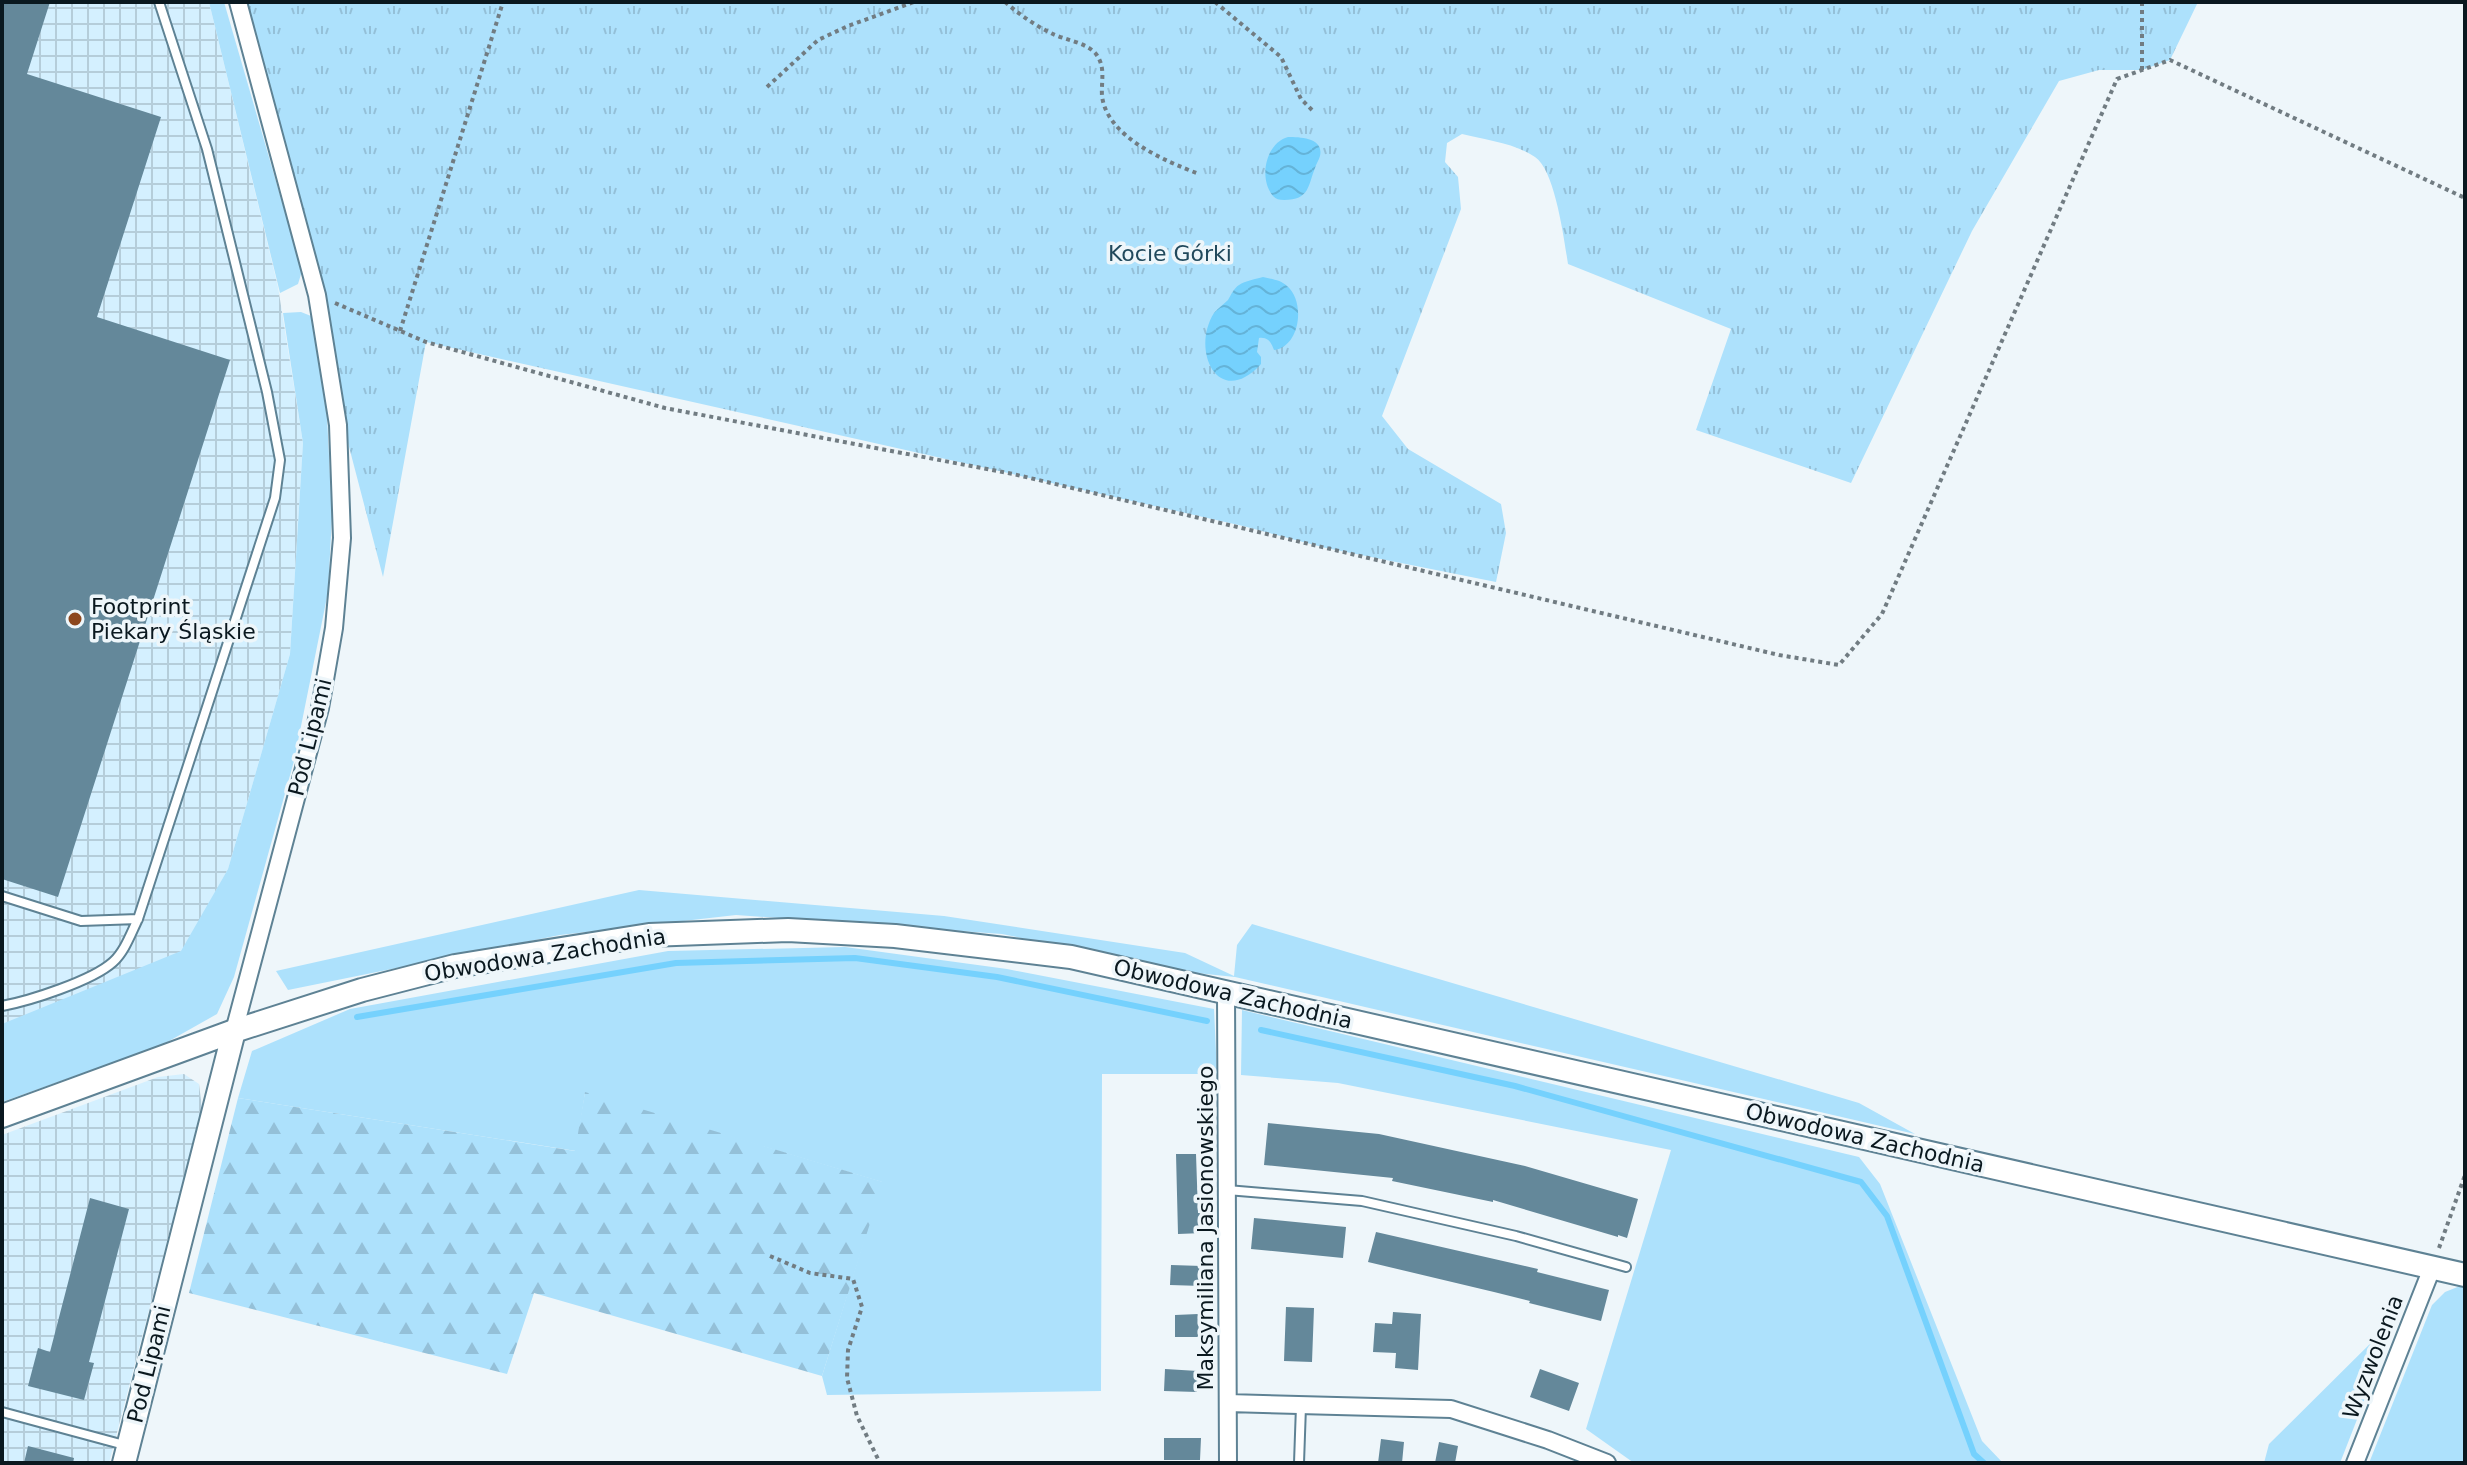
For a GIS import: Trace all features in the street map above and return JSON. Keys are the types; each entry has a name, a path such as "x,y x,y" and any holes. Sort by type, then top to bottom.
{"main road":[{"name":"Obwodowa Zachodnia","path":"2,1116 234,1031 362,990 455,966 649,935 788,930 895,936 1071,957 2465,1275"},
{"name":"Pod Lipami","path":"126,1455 234,1031"}],"street":[{"name":"Pod Lipami","path":"234,1031 320,708 334,628 342,538 338,425 317,295 238,2"},
{"name":"Maksymiliana Jasionowskiego","path":"1226,992 1228,1463"},
{"name":"Wyzwolenia","path":"2355,1463 2432,1268"},
{"path":"1228,1403 1451,1409 1548,1440 1607,1463"}],"lane":[{"path":"2,1006 42,995 89,976 112,963 125,945 138,919 275,498 280,460 267,392 207,149 159,2"},
{"path":"2,896 81,921 138,919"},
{"path":"1227,1190 1362,1201 1516,1236 1626,1267"},
{"path":"1299,1463 1301,1405"},
{"path":"2,1412 126,1455"}],"path":[{"path":"400,331 503,2"},
{"path":"767,87 818,40 914,2"},
{"path":"1005,2 1051,34 1095,53 1103,71 1102,96 1110,121 1155,154 1199,174"},
{"path":"1215,2 1281,57 1301,99 1312,110"},
{"path":"2142,2 2142,70"},
{"path":"317,295 426,342 665,408 1013,474 1779,655 1839,665 1882,614 2117,79 2170,60 2465,198"},
{"path":"2432,1268 2465,1175"},
{"path":"770,1256 810,1273 853,1279 862,1307 848,1350 847,1378 857,1416 880,1463"}],"shaded area":[{"path":"2,2 209,2 278,287 303,443 290,654 228,869 182,951 2,1031"},
{"path":"184,1074 199,1084 202,1108 109,1463 2,1463 2,1135 158,1077"}],"green space":[{"path":"209,2 224,2 302,271 298,284 280,293"},
{"name":"Kocie Górki","path":"233,2 2198,2 2170,60 2142,70 2099,70 2059,81 1972,231 1851,483 1696,430 1731,329 1568,264 1553,190 1542,164 1535,157 1509,145 1462,134 1447,143 1445,162 1458,177 1461,209 1382,416 1408,449 1501,504 1506,533 1496,582 1326,548 1243,526 426,342 383,577"},
{"path":"301,312 311,316 327,416 332,516 328,592 294,761 234,977 217,1014 162,1045 2,1102 2,1024 181,951 228,869 290,654 303,443 283,313"},
{"path":"639,890 944,916 1185,953 1234,976 1237,945 1252,924 1859,1103 1915,1134 1235,977 1187,972 1002,934 736,915 560,935 288,990 276,971"},
{"path":"845,947 1007,969 1214,1009 1217,1074 1102,1074 1101,1391 827,1395 822,1376 882,1182 585,1093 576,1151 238,1098 252,1051 350,1009 668,951"},
{"path":"1242,1010 1859,1157 1880,1184 1982,1441 2003,1463 1634,1463 1586,1429 1671,1150 1338,1083 1241,1075"},
{"path":"585,1092 883,1182 822,1376 534,1293 507,1374 189,1293 238,1098 575,1151"},
{"path":"2465,1287 2465,1463 2369,1463 2432,1305 2445,1292"},
{"path":"2397,1317 2340,1463 2264,1463 2269,1444"}],"water":[{"path":"1288,137 1315,142 1319,145 1320,156 1303,194 1281,200 1276,199 1268,189 1265,171 1274,146"},
{"path":"1263,277 1282,282 1293,293 1298,312 1295,333 1283,347 1274,350 1269,341 1259,338 1257,352 1261,364 1246,377 1233,381 1221,378 1207,358 1207,328 1214,313 1237,286"}],"building":[{"name":"Footprint Piekary Śląskie","path":"2,2 50,2 27,74 161,117 97,317 230,360 58,897 2,879"},
{"path":"1268,1123 1379,1134 1525,1166 1638,1199 1627,1238 1493,1200 1392,1181 1393,1178 1264,1165"},
{"path":"1176,1154 1196,1154 1198,1213 1202,1213 1203,1233 1178,1234"},
{"path":"90,1198 129,1209 89,1362 94,1363 84,1400 28,1386 38,1348 50,1352"},
{"path":"1254,1218 1346,1227 1343,1258 1251,1249"},
{"path":"1376,1232 1538,1269 1537,1272 1609,1290 1601,1321 1368,1262"},
{"path":"1171,1265 1202,1266 1202,1286 1170,1285"},
{"path":"1286,1307 1314,1308 1312,1362 1284,1361"},
{"path":"1393,1312 1421,1314 1418,1370 1395,1368 1396,1353 1373,1352 1375,1323 1392,1324"},
{"path":"1198,1314 1199,1337 1175,1337 1175,1315"},
{"path":"1165,1369 1198,1371 1197,1392 1164,1391"},
{"path":"1540,1369 1579,1383 1569,1411 1530,1397"},
{"path":"1164,1438 1201,1438 1200,1460 1164,1460"},
{"path":"1381,1439 1404,1442 1402,1463 1378,1463"},
{"path":"1439,1442 1458,1446 1455,1463 1435,1463"},
{"path":"28,1446 74,1458 73,1463 24,1463"}],"waterway":[{"path":"357,1017 676,963 855,958 997,977 1207,1021"},
{"path":"1261,1030 1515,1086 1861,1182 1887,1216 1974,1454 1984,1463"}],"place":[{"name":"Footprint Piekary Śląskie","path":"75,619"}]}
